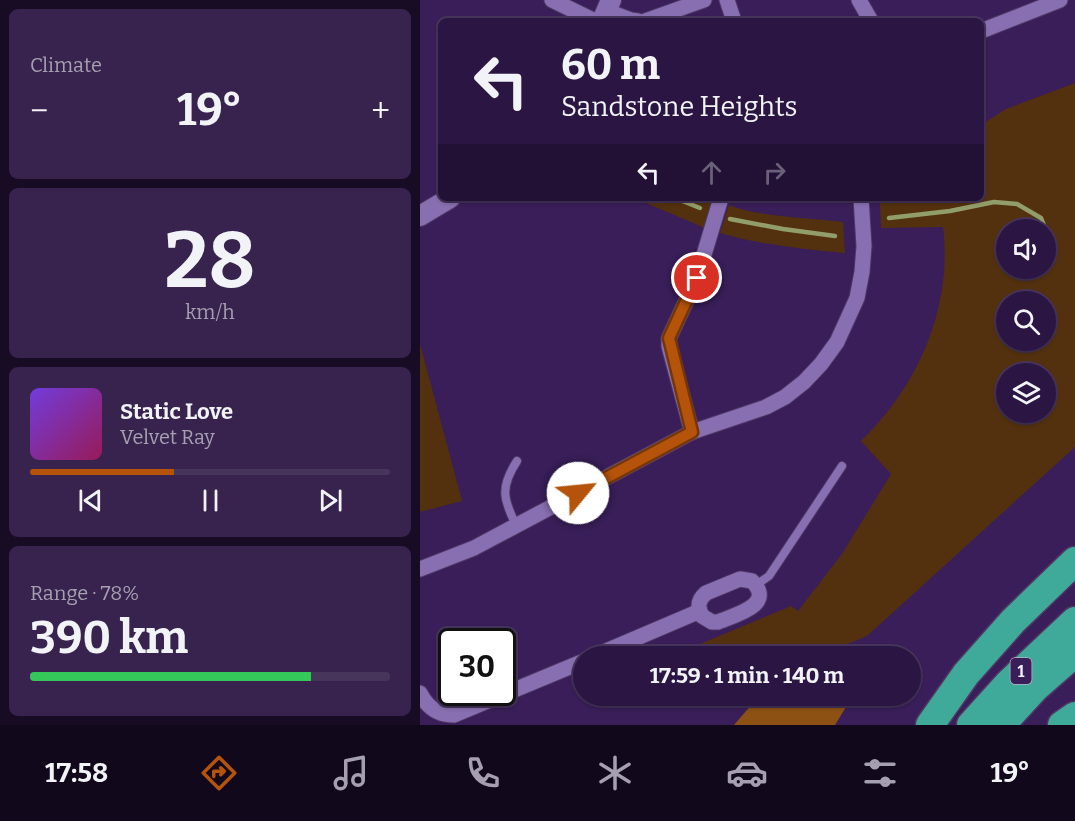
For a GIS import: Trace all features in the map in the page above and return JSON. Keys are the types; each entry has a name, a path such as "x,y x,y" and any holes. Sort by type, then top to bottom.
{"highway":[{"path":"930,725 981,656 1013,621 1075,561"},
{"name":"1","path":"971,725 1009,683 1075,621"},
{"name":"1","path":"1001,725 1035,688 1075,653"},
{"path":"1062,725 1075,716"}],"street":[{"path":"552,0 625,18"},
{"path":"653,18 704,0"},
{"path":"727,0 733,18"},
{"path":"859,0 868,18"},
{"path":"984,30 1060,0"},
{"path":"420,216 445,201"},
{"path":"692,432 669,338 697,278 720,201"},
{"path":"420,568 458,555 692,432 716,423 746,416 786,397 821,364 837,342 857,298 864,246 861,201"},
{"path":"740,579 752,581 756,585 759,598 752,608 718,622 707,620 700,611 700,601 706,592 740,579"},
{"path":"618,646 700,611"},
{"path":"420,693 435,711 444,715 454,715 573,666"}],"lane":[{"path":"516,525 504,495 505,485 518,461"},
{"path":"756,585 769,576 842,466"}],"shaded area":[{"path":"1075,83 1075,447 867,636 843,646 695,646 791,606 798,611 842,554 891,474 861,441 899,396 915,370 936,315 945,257 943,227 881,228 880,202 984,201 984,123 1006,109"},
{"path":"641,201 712,201 705,228"},
{"path":"729,205 769,215 843,222 845,253 766,244 720,233"},
{"path":"420,344 462,501 420,512"},
{"path":"750,706 846,707 835,725 734,725"}],"waterway":[{"path":"682,201 700,208"},
{"path":"889,218 950,211 994,202 1017,204 1041,219"},
{"path":"730,219 835,236"}],"route":[{"path":"578,493 692,432 669,346 669,338 697,278"}]}
